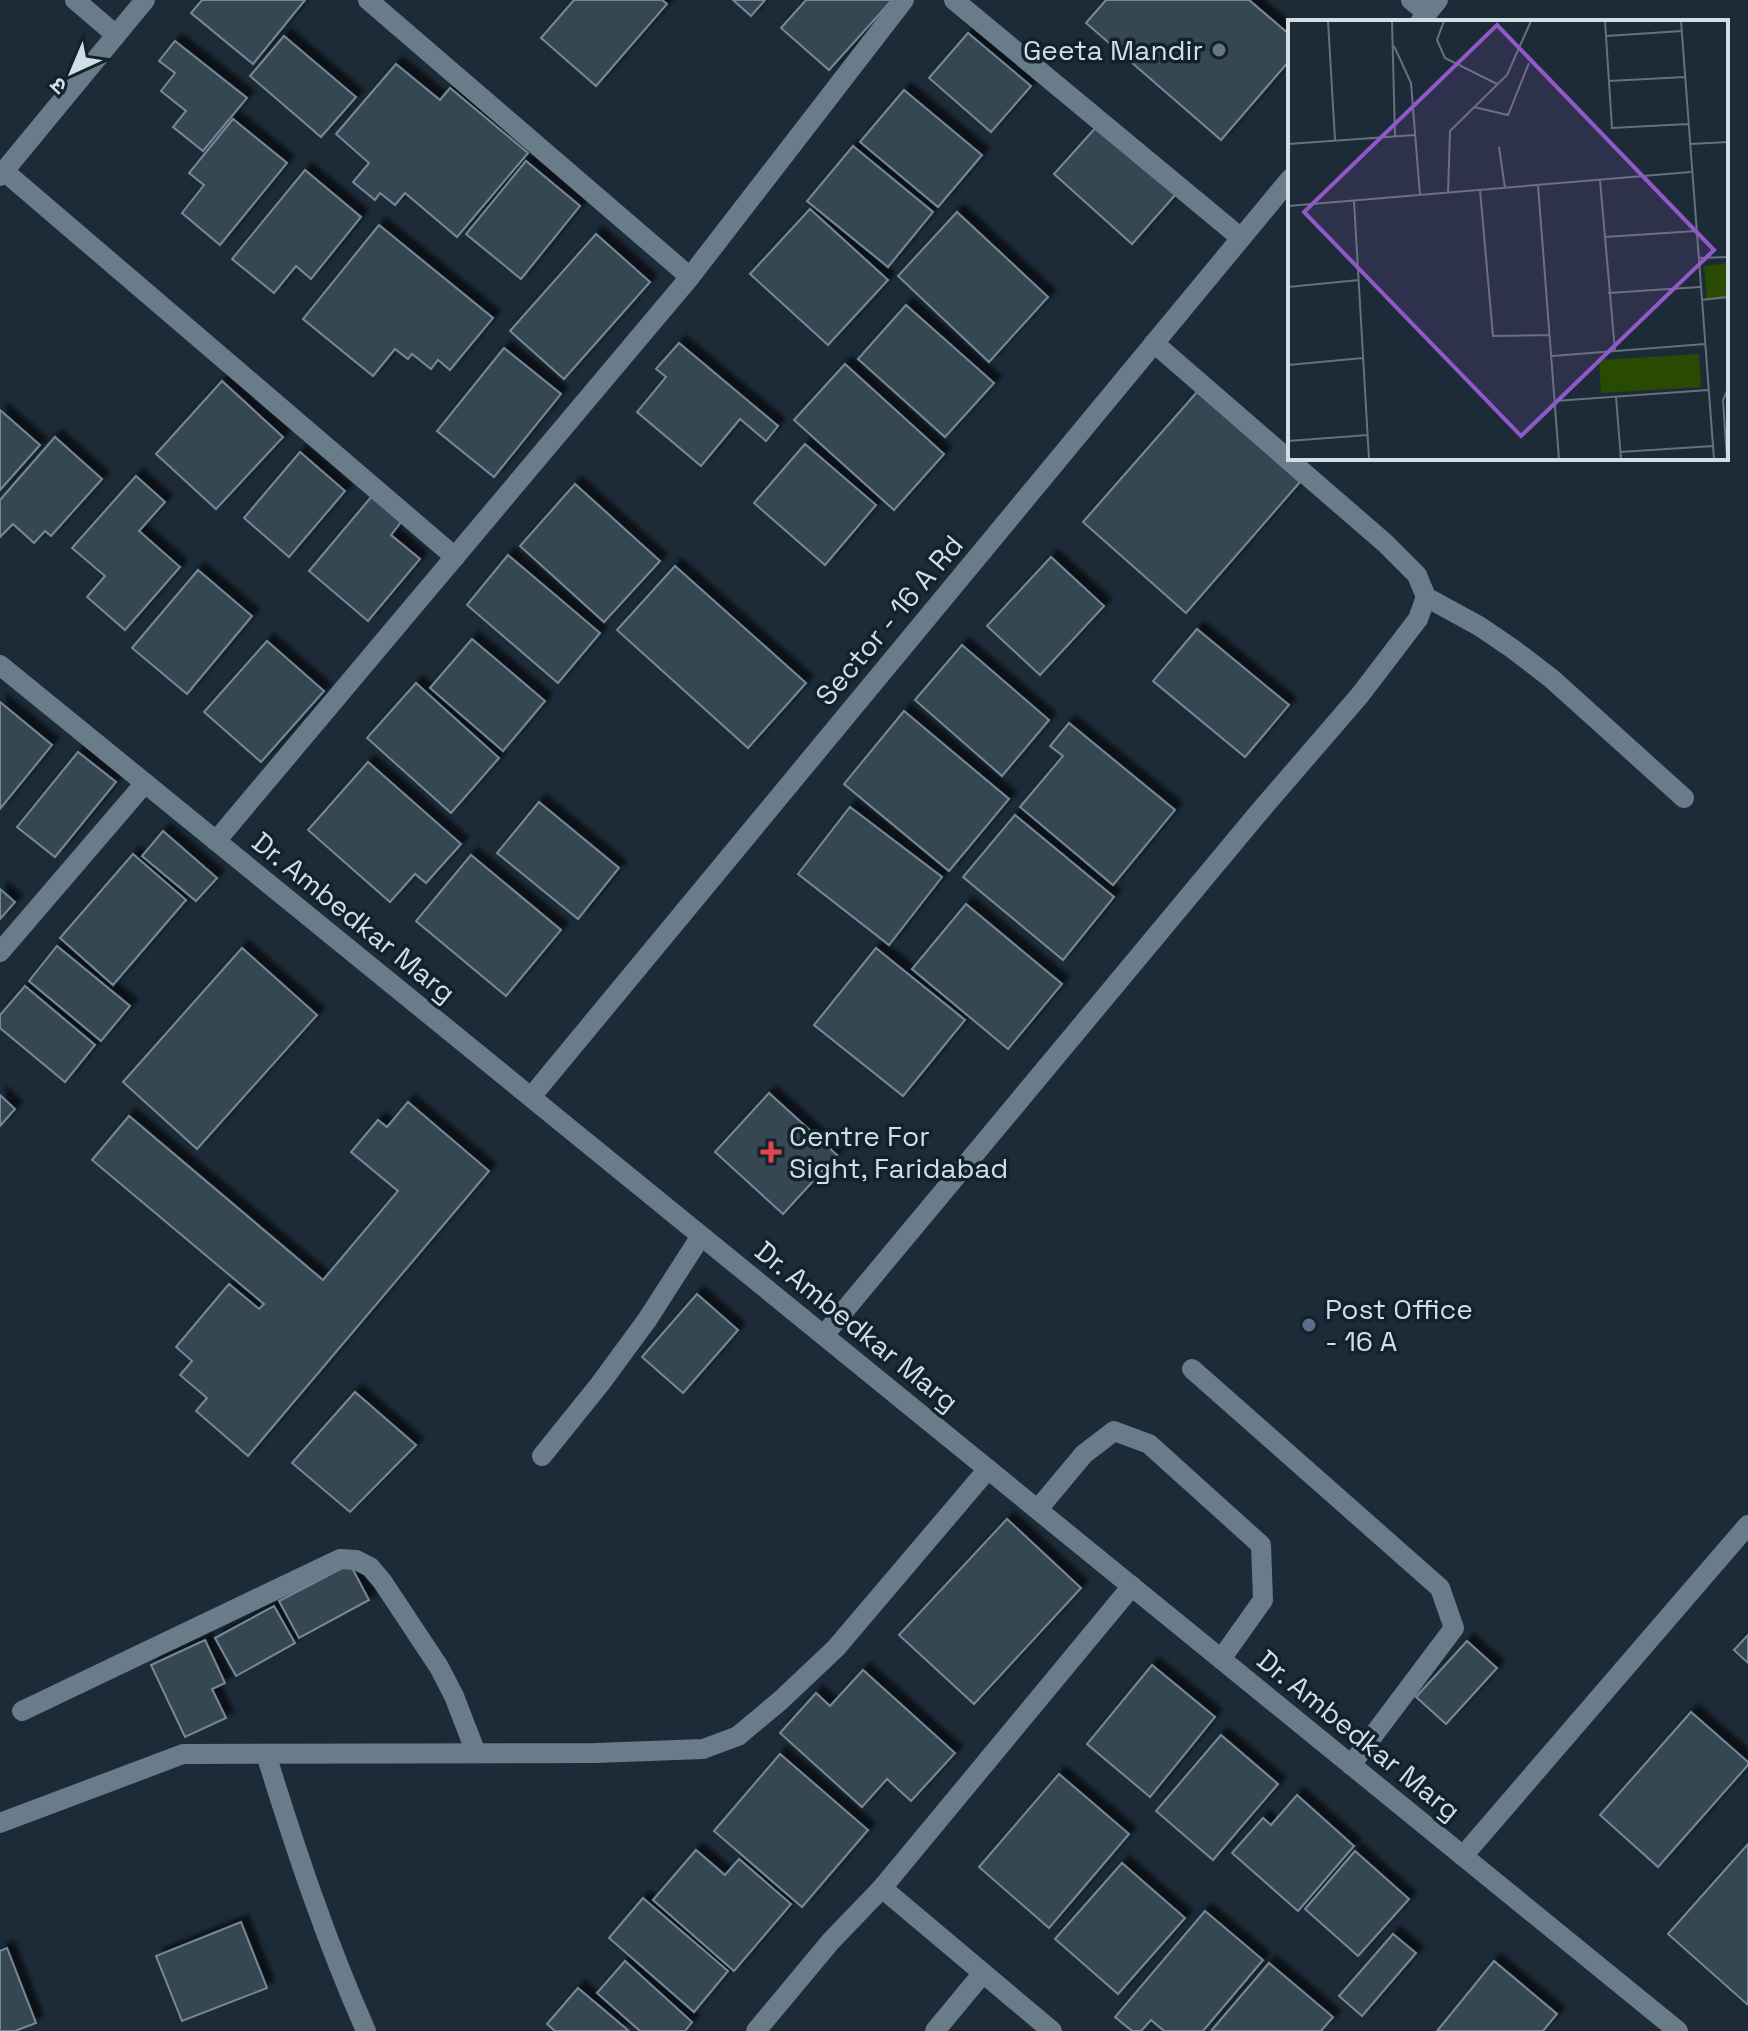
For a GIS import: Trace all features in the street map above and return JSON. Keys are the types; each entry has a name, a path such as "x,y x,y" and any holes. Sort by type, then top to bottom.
{"street":[{"path":"75,0 116,35"},
{"path":"145,0 2,174 455,557"},
{"path":"368,0 690,277"},
{"path":"216,841 690,277 904,0"},
{"path":"954,0 1241,238"},
{"name":"Sector - 16 A Rd","path":"531,1097 1288,181"},
{"path":"1154,343 1288,459"},
{"path":"1289,460 1417,575 1426,597 1479,626 1552,679 1684,798"},
{"path":"824,1335 1360,695 1418,619 1426,597"},
{"name":"Dr. Ambedkar Marg","path":"0,665 1678,2031"},
{"path":"0,952 145,783"},
{"path":"542,1456 647,1320 701,1236"},
{"path":"1192,1369 1440,1588 1454,1628 1351,1765"},
{"path":"1038,1509 1084,1454 1114,1431 1149,1444 1261,1545 1263,1600 1221,1659"},
{"path":"0,1823 183,1754 596,1753 703,1749 738,1736 836,1648 988,1469"},
{"path":"1463,1856 1748,1525"},
{"path":"22,1711 340,1559 356,1560 370,1567 382,1581 439,1667 476,1753"},
{"path":"756,2031 831,1941 882,1888 1132,1586"},
{"path":"266,1754 294,1848 366,2031"},
{"path":"882,1888 1052,2031"},
{"path":"935,2031 983,1973"}],"building":[{"path":"202,0 305,0 253,64 191,13"},
{"path":"574,0 662,0 667,4 596,86 541,38"},
{"path":"733,0 765,0 751,16"},
{"path":"806,0 892,0 829,70 781,28"},
{"path":"1106,0 1249,0 1288,33 1288,62 1221,140 1086,23"},
{"path":"968,33 1031,86 991,132 929,78"},
{"path":"284,36 356,97 321,137 250,76"},
{"path":"175,41 247,98 203,151 173,127 186,111 161,91 175,73 159,61"},
{"path":"396,64 440,100 450,88 528,153 457,237 405,193 395,205 380,193 375,200 353,182 369,163 336,134"},
{"path":"904,90 982,155 938,207 860,142"},
{"path":"233,119 287,163 220,245 182,213 204,185 189,173"},
{"path":"1098,125 1176,194 1132,244 1054,174"},
{"path":"853,146 933,212 888,267 807,201"},
{"path":"526,161 580,206 521,279 466,234"},
{"path":"305,170 361,217 311,279 296,266 274,293 232,259"},
{"path":"810,209 888,280 828,345 750,274"},
{"path":"957,212 1048,297 989,362 898,276"},
{"path":"379,225 493,318 450,370 438,360 431,369 412,354 408,359 395,349 373,376 303,319"},
{"path":"596,234 650,282 564,379 510,331"},
{"path":"906,305 994,383 945,437 858,359"},
{"path":"679,343 778,426 766,441 740,419 701,466 637,412 666,377 656,369"},
{"path":"504,348 561,394 494,477 437,431"},
{"path":"845,364 944,454 894,510 794,420"},
{"path":"222,381 283,437 216,509 156,454"},
{"path":"1197,392 1300,482 1186,613 1083,522"},
{"path":"0,410 40,445 0,490"},
{"path":"55,437 102,479 51,536 45,531 34,543 13,524 0,537 0,500"},
{"path":"805,444 876,505 825,565 754,503"},
{"path":"300,452 345,491 289,557 244,518"},
{"path":"136,476 165,502 139,531 180,567 125,630 87,597 105,576 72,548"},
{"path":"575,484 660,561 604,622 520,546"},
{"path":"372,496 402,521 391,535 420,559 368,621 309,571"},
{"path":"508,555 600,633 558,683 467,605"},
{"path":"1051,557 1104,606 1040,675 987,626"},
{"path":"675,566 806,683 748,748 617,630"},
{"path":"198,570 252,616 187,694 132,648"},
{"path":"1197,629 1289,705 1245,757 1153,681"},
{"path":"472,639 545,701 503,751 430,688"},
{"path":"267,641 324,691 261,762 204,712"},
{"path":"962,645 1049,720 1002,776 915,700"},
{"path":"416,683 499,758 451,813 367,738"},
{"path":"0,702 52,745 0,809"},
{"path":"904,711 1009,799 949,871 844,784"},
{"path":"1069,723 1175,810 1113,885 1020,807 1063,756 1050,746"},
{"path":"78,752 116,782 55,857 17,827"},
{"path":"368,762 461,844 426,883 415,874 390,902 308,830"},
{"path":"539,802 619,868 578,919 497,853"},
{"path":"850,807 942,877 889,945 798,874"},
{"path":"1015,815 1114,897 1063,960 963,877"},
{"path":"163,831 217,878 196,901 142,856"},
{"path":"133,854 186,900 113,985 60,938"},
{"path":"471,855 561,930 506,996 416,921"},
{"path":"0,889 15,902 0,919"},
{"path":"966,904 1062,984 1008,1049 912,969"},
{"path":"57,946 130,1006 101,1041 29,981"},
{"path":"242,948 317,1015 197,1149 123,1082"},
{"path":"876,948 965,1020 903,1096 814,1025"},
{"path":"25,986 95,1045 65,1082 0,1028 0,1015"},
{"path":"769,1093 837,1155 783,1214 715,1152"},
{"path":"0,1095 15,1109 0,1126"},
{"path":"408,1102 489,1171 248,1456 196,1411 207,1398 180,1375 192,1361 176,1347 229,1284 259,1309 264,1304 92,1160 129,1116 323,1280 398,1191 351,1152 378,1120 387,1127"},
{"path":"697,1294 738,1330 683,1393 642,1357"},
{"path":"355,1392 416,1445 350,1512 292,1463"},
{"path":"1007,1519 1081,1588 974,1704 899,1635"},
{"path":"350,1564 369,1600 299,1638 279,1601"},
{"path":"274,1606 295,1643 236,1676 215,1638"},
{"path":"1748,1635 1748,1663 1734,1650"},
{"path":"205,1640 225,1683 212,1689 226,1718 185,1737 151,1665"},
{"path":"1467,1641 1497,1668 1446,1724 1416,1697"},
{"path":"1152,1665 1215,1717 1150,1797 1087,1744"},
{"path":"863,1670 955,1753 911,1801 887,1779 862,1807 780,1733 816,1693 830,1706"},
{"path":"1691,1712 1748,1765 1658,1867 1600,1815"},
{"path":"1221,1735 1278,1784 1213,1860 1156,1811"},
{"path":"780,1754 868,1830 802,1907 714,1831"},
{"path":"1059,1774 1129,1834 1049,1928 979,1867"},
{"path":"1297,1795 1354,1846 1298,1911 1232,1853 1263,1818 1271,1825"},
{"path":"1748,1844 1748,2005 1668,1934"},
{"path":"696,1850 725,1875 739,1859 791,1904 734,1971 653,1900"},
{"path":"1355,1851 1409,1899 1358,1956 1305,1909"},
{"path":"1122,1863 1185,1918 1118,1994 1055,1939"},
{"path":"643,1898 728,1971 694,2012 609,1938"},
{"path":"1205,1911 1263,1960 1203,2031 1164,2031 1151,2020 1141,2031 1132,2031 1115,2017"},
{"path":"241,1922 267,1988 182,2021 156,1956"},
{"path":"1393,1934 1416,1953 1362,2016 1339,1996"},
{"path":"7,1948 36,2023 15,2031 0,2031 0,1951"},
{"path":"625,1961 692,2022 685,2031 640,2031 597,1993"},
{"path":"1494,1961 1557,2014 1543,2031 1437,2031"},
{"path":"1269,1963 1333,2017 1321,2031 1211,2031"},
{"path":"578,1988 629,2031 555,2031 547,2024"}],"place":[{"name":"Geeta Mandir","path":"1219,50"},
{"name":"Centre For Sight, Faridabad","path":"771,1152"},
{"name":"Post Office - 16 A","path":"1309,1325"}]}
